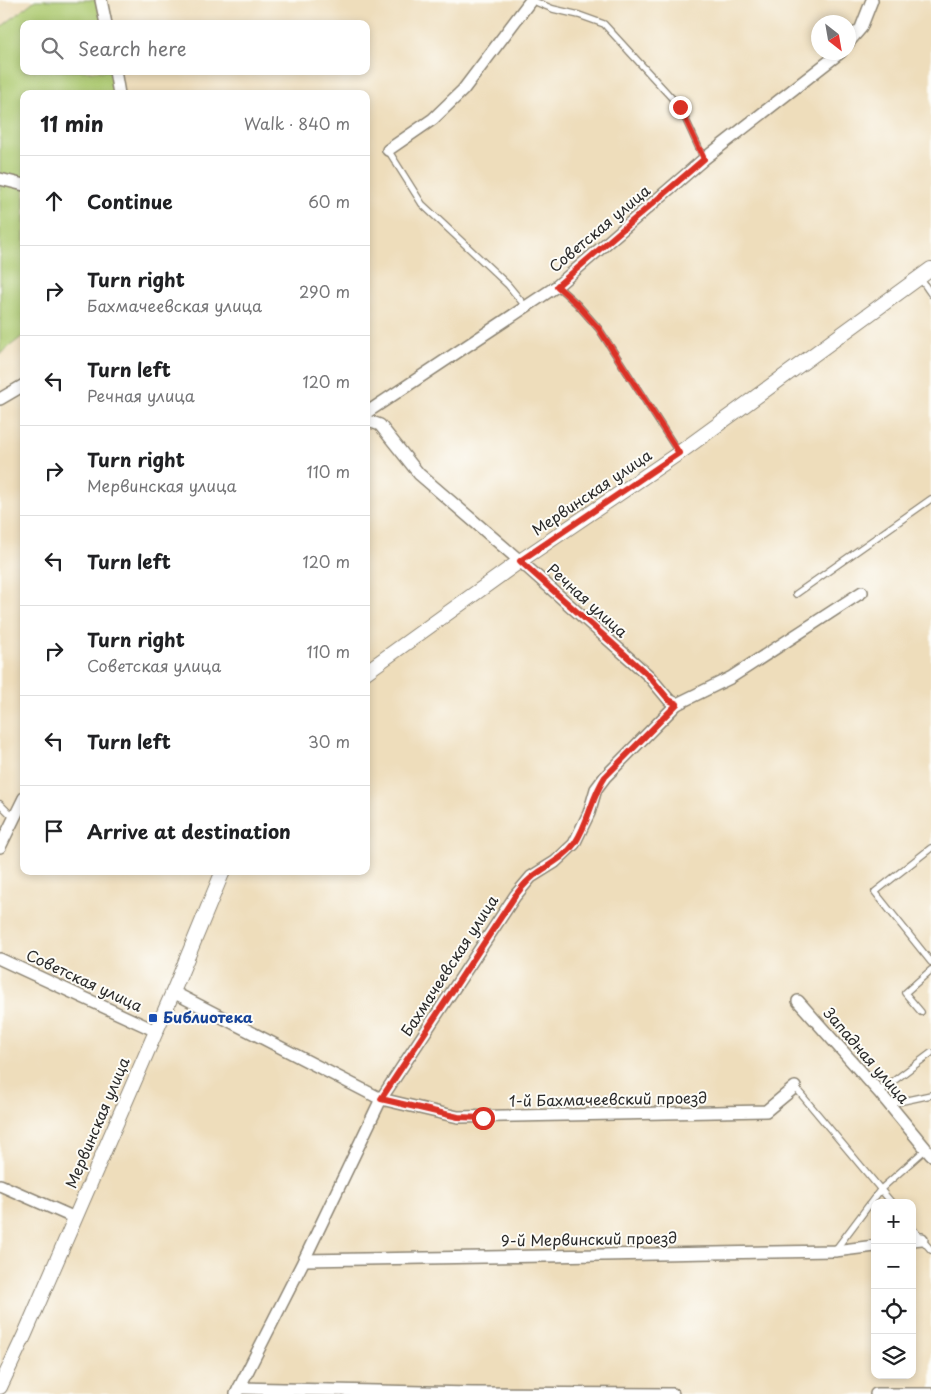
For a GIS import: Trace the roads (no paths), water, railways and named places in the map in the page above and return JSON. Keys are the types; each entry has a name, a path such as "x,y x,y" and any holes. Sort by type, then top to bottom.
{"street":[{"path":"102,0 105,20"},
{"path":"388,150 433,119 464,90 531,0"},
{"path":"856,34 861,28 872,0"},
{"name":"Советская улица","path":"370,410 557,286 704,159 831,60"},
{"path":"116,75 118,90"},
{"path":"0,179 20,183"},
{"name":"Мервинская улица","path":"370,669 520,561 679,453 931,269"},
{"path":"0,399 20,387"},
{"name":"Речная улица","path":"370,421 380,425 419,474 649,676 669,700 677,704"},
{"name":"Бахмачеевская улица","path":"238,1391 304,1260 381,1099 515,896 532,877 555,862 574,844 589,814 596,789 605,777 677,704 730,678 862,592"},
{"path":"0,847 20,806"},
{"name":"Мервинская улица","path":"0,1387 25,1334 173,992 221,875"},
{"name":"Советская улица","path":"0,959 156,1031"},
{"name":"1-й Бахмачеевский проезд","path":"173,992 381,1099 458,1117 766,1111 795,1088"},
{"name":"Западная улица","path":"798,1001 879,1092 928,1152"},
{"path":"0,1185 75,1218"},
{"name":"9-й Мервинский проезд","path":"304,1260 835,1251 871,1246"},
{"path":"238,1391 673,1394"},
{"path":"876,1394 931,1394"}],"lane":[{"path":"531,0 553,9 579,15 604,24 680,107 704,159"},
{"path":"388,150 422,204 508,285 526,307"},
{"path":"920,278 931,294"},
{"path":"557,286 577,304 599,329 679,453"},
{"path":"796,594 931,499"},
{"path":"0,804 14,818"},
{"path":"931,848 875,892 931,962"},
{"path":"921,1012 904,993 931,970"},
{"path":"879,1092 931,1053"},
{"path":"795,1088 889,1199"},
{"path":"889,1104 931,1095"},
{"path":"835,1251 881,1189 928,1152"},
{"path":"917,1240 931,1250"}],"place":[{"name":"Библиотека","path":"153,1018"}]}
